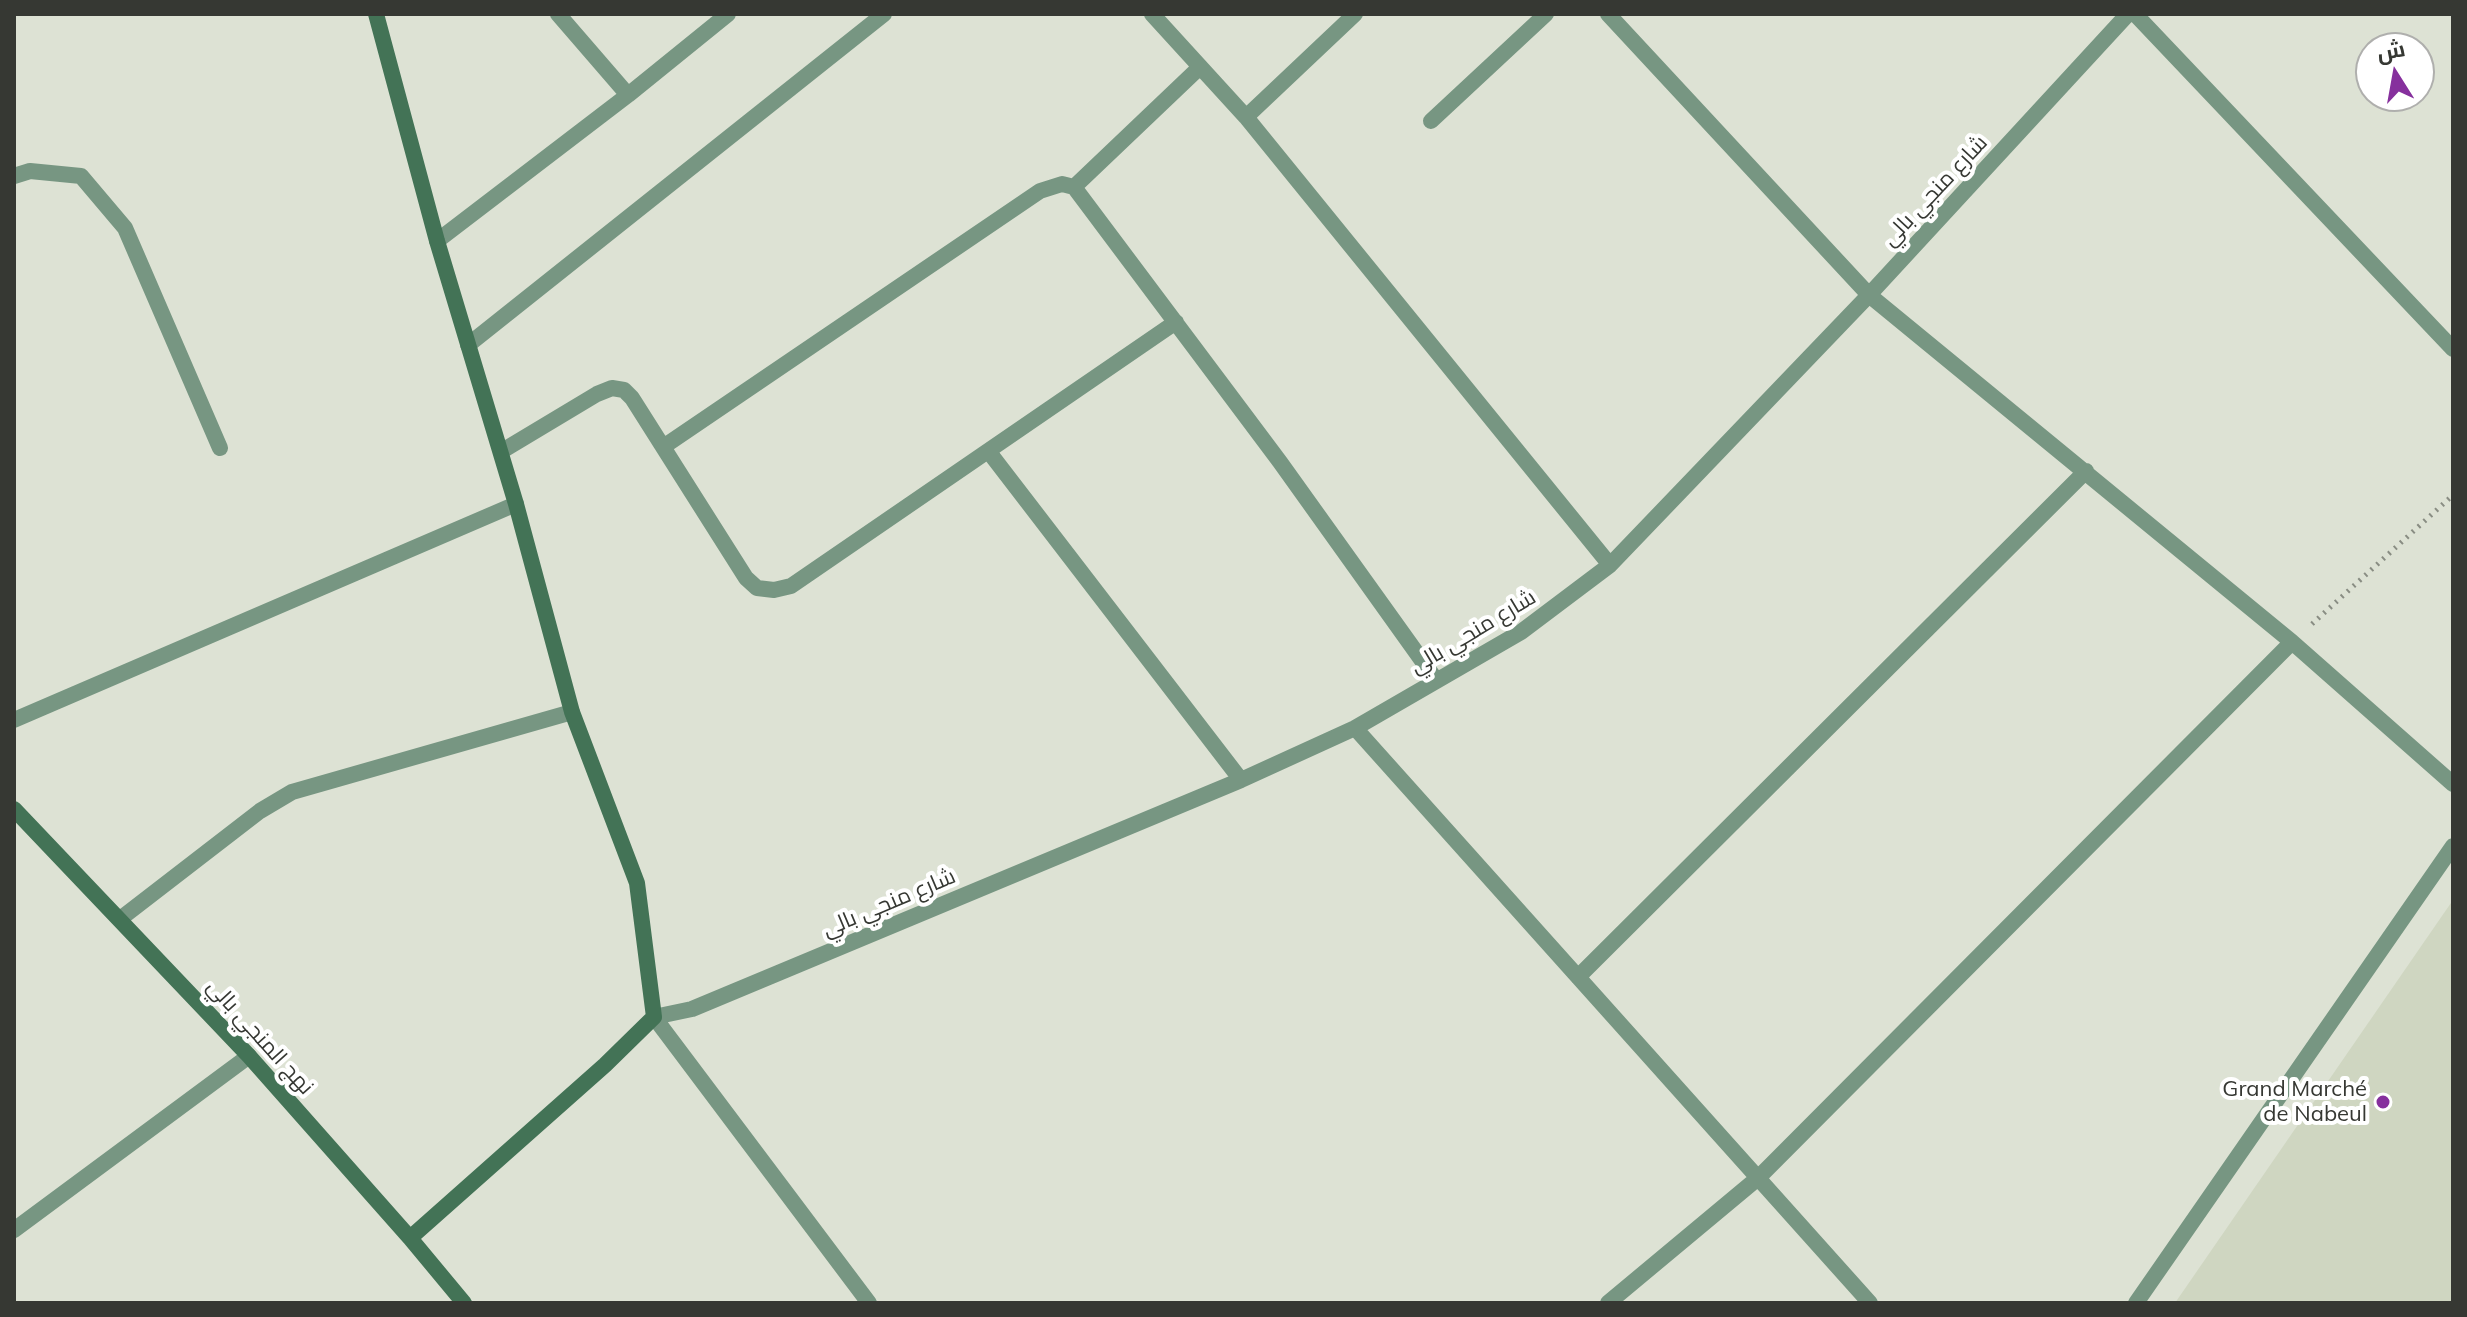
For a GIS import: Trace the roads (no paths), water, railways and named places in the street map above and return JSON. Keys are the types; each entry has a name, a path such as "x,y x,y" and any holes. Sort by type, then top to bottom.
{"street":[{"path":"376,14 437,241 502,451 572,712 637,883 654,1017 869,1303"},
{"path":"558,14 628,95"},
{"path":"437,241 728,14"},
{"path":"468,345 884,14"},
{"path":"1152,14 1246,117 1610,565"},
{"path":"1246,117 1355,14"},
{"path":"1431,121 1546,14"},
{"name":"شارع منجي بالي","path":"654,1017 692,1009 1241,780 1355,728 1521,632 1610,565 1869,295 2128,14"},
{"path":"2135,14 2453,349"},
{"path":"1619,17 1869,295 2292,642 2453,784"},
{"path":"1074,187 1200,67"},
{"path":"14,176 30,171 81,176 125,228 220,448"},
{"path":"663,447 1040,191 1062,184 1074,187 1280,462 1436,680"},
{"path":"502,451 612,388 624,390 746,578 757,588 774,590 791,586 1176,322"},
{"path":"989,452 1241,780"},
{"path":"1578,977 2086,471"},
{"path":"14,720 516,504"},
{"path":"1608,1303 1758,1178 2292,642"},
{"path":"120,919 260,811 292,792 572,712"},
{"path":"1355,728 1870,1303"},
{"name":"نهج المنجي بالي","path":"14,809 249,1056 464,1303"},
{"path":"2136,1303 2453,846"},
{"path":"410,1238 605,1065 654,1017"},
{"path":"14,1230 249,1056"}],"place":[{"name":"Grand Marché de Nabeul","path":"2383,1102"}]}
